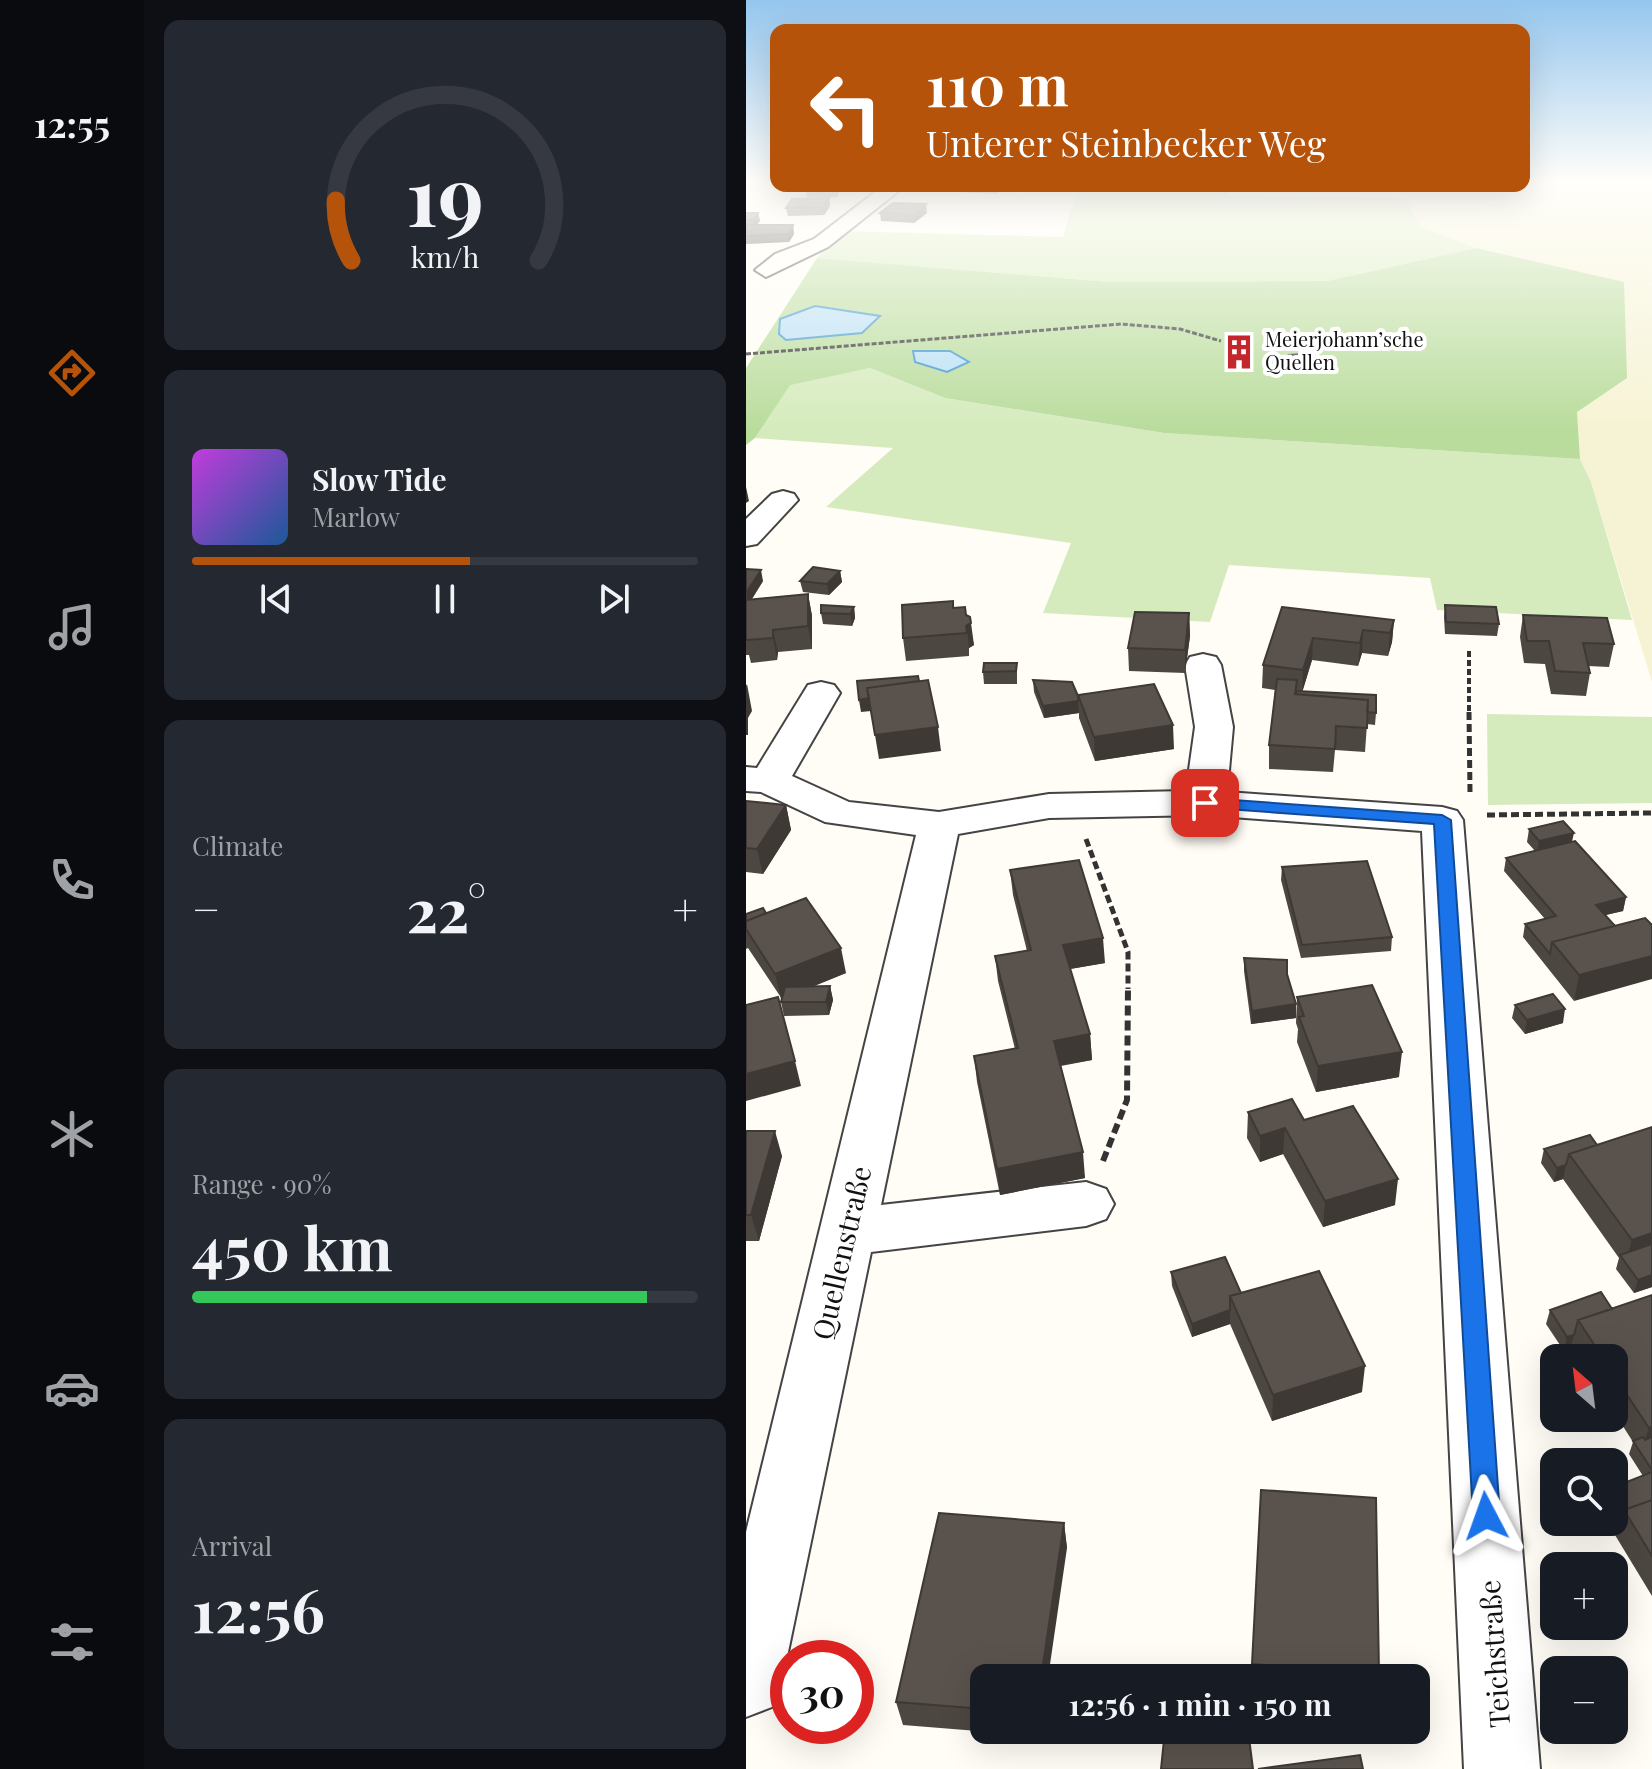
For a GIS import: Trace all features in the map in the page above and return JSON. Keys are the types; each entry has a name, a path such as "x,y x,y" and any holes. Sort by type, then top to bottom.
{"street":[{"path":"766,270 774,265"},
{"path":"746,537 783,500"},
{"path":"1203,665 1214,727 1205,803"},
{"path":"821,693 757,780 840,813 939,825 1049,806 1205,803 1456,818"},
{"name":"Teichstraße","path":"1456,818 1502,1769"},
{"name":"Quellenstraße","path":"746,1681 939,825"},
{"path":"847,1232 1086,1204"}],"path":[{"path":"746,354 1121,324 1180,329 1221,341"},
{"path":"1469,651 1456,818 1512,813 1652,813"},
{"path":"1073,805 1128,952 1127,1100 1086,1204"}],"shaded area":[{"path":"1548,265 1652,265 1652,284 1649,285 1652,285 1652,682 1591,482 1580,459 1577,412 1624,282"}],"green space":[{"path":"813,265 897,265 1109,282 1328,281 1402,265 1548,265 1624,282 1627,378 1577,412 1580,459 1164,433 945,398 870,368 790,385 755,438 746,445 746,368"},
{"path":"897,265 1402,265 1328,281 1109,282"},
{"path":"870,368 945,398 1164,433 1580,459 1591,482 1632,620 1437,610 1430,578 1229,565 1210,622 1043,613 1071,543 826,507 893,448 755,438 790,384"},
{"path":"1487,714 1652,717 1652,803 1488,805"}],"water":[{"path":"815,306 880,316 862,333 786,340 779,334 780,319"},
{"path":"913,351 950,351 969,362 947,372 915,362"}],"building":[{"path":"1302,354 1300,360 1287,359 1289,355"},
{"path":"813,567 840,571 827,584 800,581"},
{"path":"746,569 761,570 746,593"},
{"path":"808,594 808,626 773,630 773,638 746,640 746,600"},
{"path":"953,601 953,608 965,607 966,615 970,617 967,633 903,638 902,605"},
{"path":"821,605 854,607 850,614 821,613"},
{"path":"1445,605 1496,607 1499,624 1446,622"},
{"path":"1282,607 1394,620 1390,633 1363,630 1360,643 1313,638 1303,670 1263,665"},
{"path":"1135,612 1189,613 1185,650 1128,648"},
{"path":"1523,615 1607,618 1614,644 1583,643 1590,673 1555,671 1549,641 1527,641"},
{"path":"984,663 1017,663 1016,671 983,672"},
{"path":"918,676 919,681 867,688 869,698 859,700 857,681"},
{"path":"1277,679 1297,680 1295,694 1368,700 1367,728 1336,726 1335,749 1269,745"},
{"path":"928,680 938,727 875,735 867,688"},
{"path":"1033,680 1072,682 1078,701 1043,706"},
{"path":"1154,684 1173,725 1094,737 1078,695"},
{"path":"1296,691 1376,695 1376,713 1367,712 1368,700 1296,694"},
{"path":"746,801 786,805 757,849 746,848"},
{"path":"1563,821 1574,833 1539,841 1529,829"},
{"path":"1575,841 1626,897 1596,905 1615,926 1552,942 1550,954 1525,924 1556,916 1506,858"},
{"path":"1079,860 1103,938 1063,945 1090,1034 1054,1041 1083,1152 997,1169 974,1056 1018,1048 995,956 1031,950 1010,870"},
{"path":"1367,861 1392,937 1302,945 1282,867"},
{"path":"806,898 841,948 775,974 746,929 746,921"},
{"path":"763,908 766,913 746,921 746,914"},
{"path":"1645,918 1652,925 1652,956 1579,975 1552,942"},
{"path":"1244,958 1287,960 1287,974 1296,1004 1252,1011"},
{"path":"1372,985 1402,1052 1318,1066 1299,1017 1304,1016 1297,997"},
{"path":"830,986 826,1002 781,1002 785,987"},
{"path":"1553,994 1565,1009 1527,1020 1515,1005"},
{"path":"778,997 795,1061 746,1074 746,1005"},
{"path":"1292,1099 1304,1120 1353,1106 1398,1179 1325,1201 1285,1128 1260,1136 1248,1112"},
{"path":"1652,1127 1652,1233 1632,1240 1569,1154"},
{"path":"746,1131 775,1131 751,1215 746,1215"},
{"path":"1590,1135 1597,1145 1569,1154 1566,1165 1557,1168 1544,1149"},
{"path":"1652,1244 1652,1275 1638,1280 1620,1255"},
{"path":"1225,1257 1241,1293 1230,1296 1230,1310 1192,1324 1171,1272"},
{"path":"1319,1271 1365,1366 1273,1395 1230,1296"},
{"path":"1601,1292 1612,1309 1578,1320 1574,1335 1567,1337 1550,1310"},
{"path":"1652,1295 1652,1427 1649,1428 1628,1396 1628,1344 1594,1344 1578,1320"},
{"path":"1643,1437 1645,1440 1652,1437 1652,1470 1633,1441"},
{"path":"1652,1472 1652,1500 1628,1509 1628,1481"},
{"path":"1261,1490 1376,1498 1379,1664 1252,1664"},
{"path":"1652,1500 1652,1556 1628,1517 1628,1509"},
{"path":"939,1513 1064,1523 1043,1664 970,1664 970,1708 896,1702"},
{"path":"1164,1744 1250,1744 1253,1769 1161,1769"},
{"path":"1360,1755 1363,1769 1258,1769"}],"place":[{"name":"Meierjohann’sche Quellen","path":"1239,352"}],"route":[{"path":"1205,803 1442,820 1486,1516"}]}
